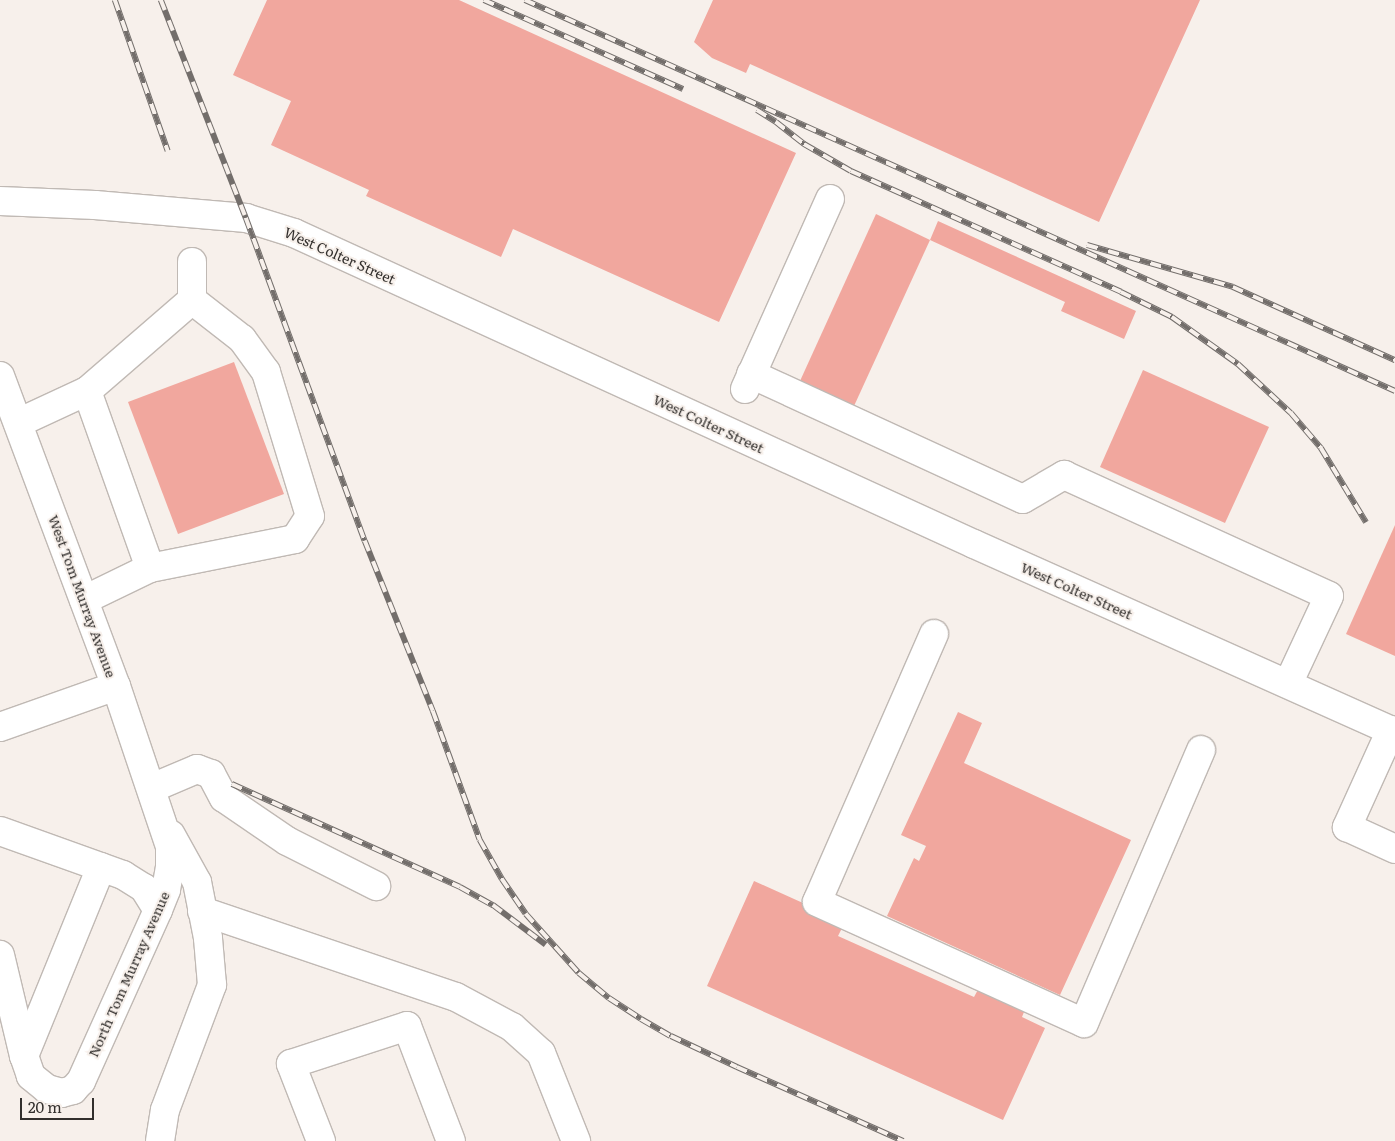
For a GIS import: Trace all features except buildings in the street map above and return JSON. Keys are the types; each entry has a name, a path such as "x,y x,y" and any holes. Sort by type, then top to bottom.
{"street":[{"path":"830,200 748,381 1023,499 1064,475 1329,596 1288,684"},
{"name":"West Colter Street","path":"0,201 95,204 246,218 294,233 1393,731"},
{"path":"18,423 87,392 192,300 192,262"},
{"path":"84,600 150,568 295,539 310,516 266,372 242,340 192,300"},
{"name":"West Tom Murray Avenue","path":"0,376 116,686 162,818"},
{"path":"87,392 150,568"},
{"path":"934,634 817,902 1084,1022 1201,750"},
{"path":"0,727 116,686"},
{"path":"1393,731 1347,827 1395,849"},
{"path":"152,788 197,770 211,774 224,798 287,840 376,886"},
{"path":"160,1141 164,1110 212,984 208,938 197,882 162,818"},
{"name":"North Tom Murray Avenue","path":"24,1056 31,1076 47,1089 62,1093 73,1090 81,1081 166,890 170,867 170,846 162,818"},
{"path":"0,831 123,875 144,888 158,910"},
{"path":"24,1056 101,867"},
{"path":"202,911 456,997 512,1027 541,1053 576,1141"},
{"path":"0,955 24,1056"},
{"path":"322,1141 292,1064 407,1026 451,1141"},
{"path":"140,1141 145,1130 164,1110"}],"railway":[{"path":"115,0 168,151"},
{"path":"161,0 246,218 365,541 433,711 480,840 502,879 526,914 579,973 609,998 641,1019 671,1036 737,1067 903,1141"},
{"path":"484,0 683,89"},
{"path":"525,0 1395,391"},
{"path":"757,110 804,144 851,171 1121,292 1172,317 1238,364 1291,413 1321,448 1366,522"},
{"path":"1087,245 1233,287 1395,360"},
{"path":"232,784 460,887 493,905 546,945"}]}
